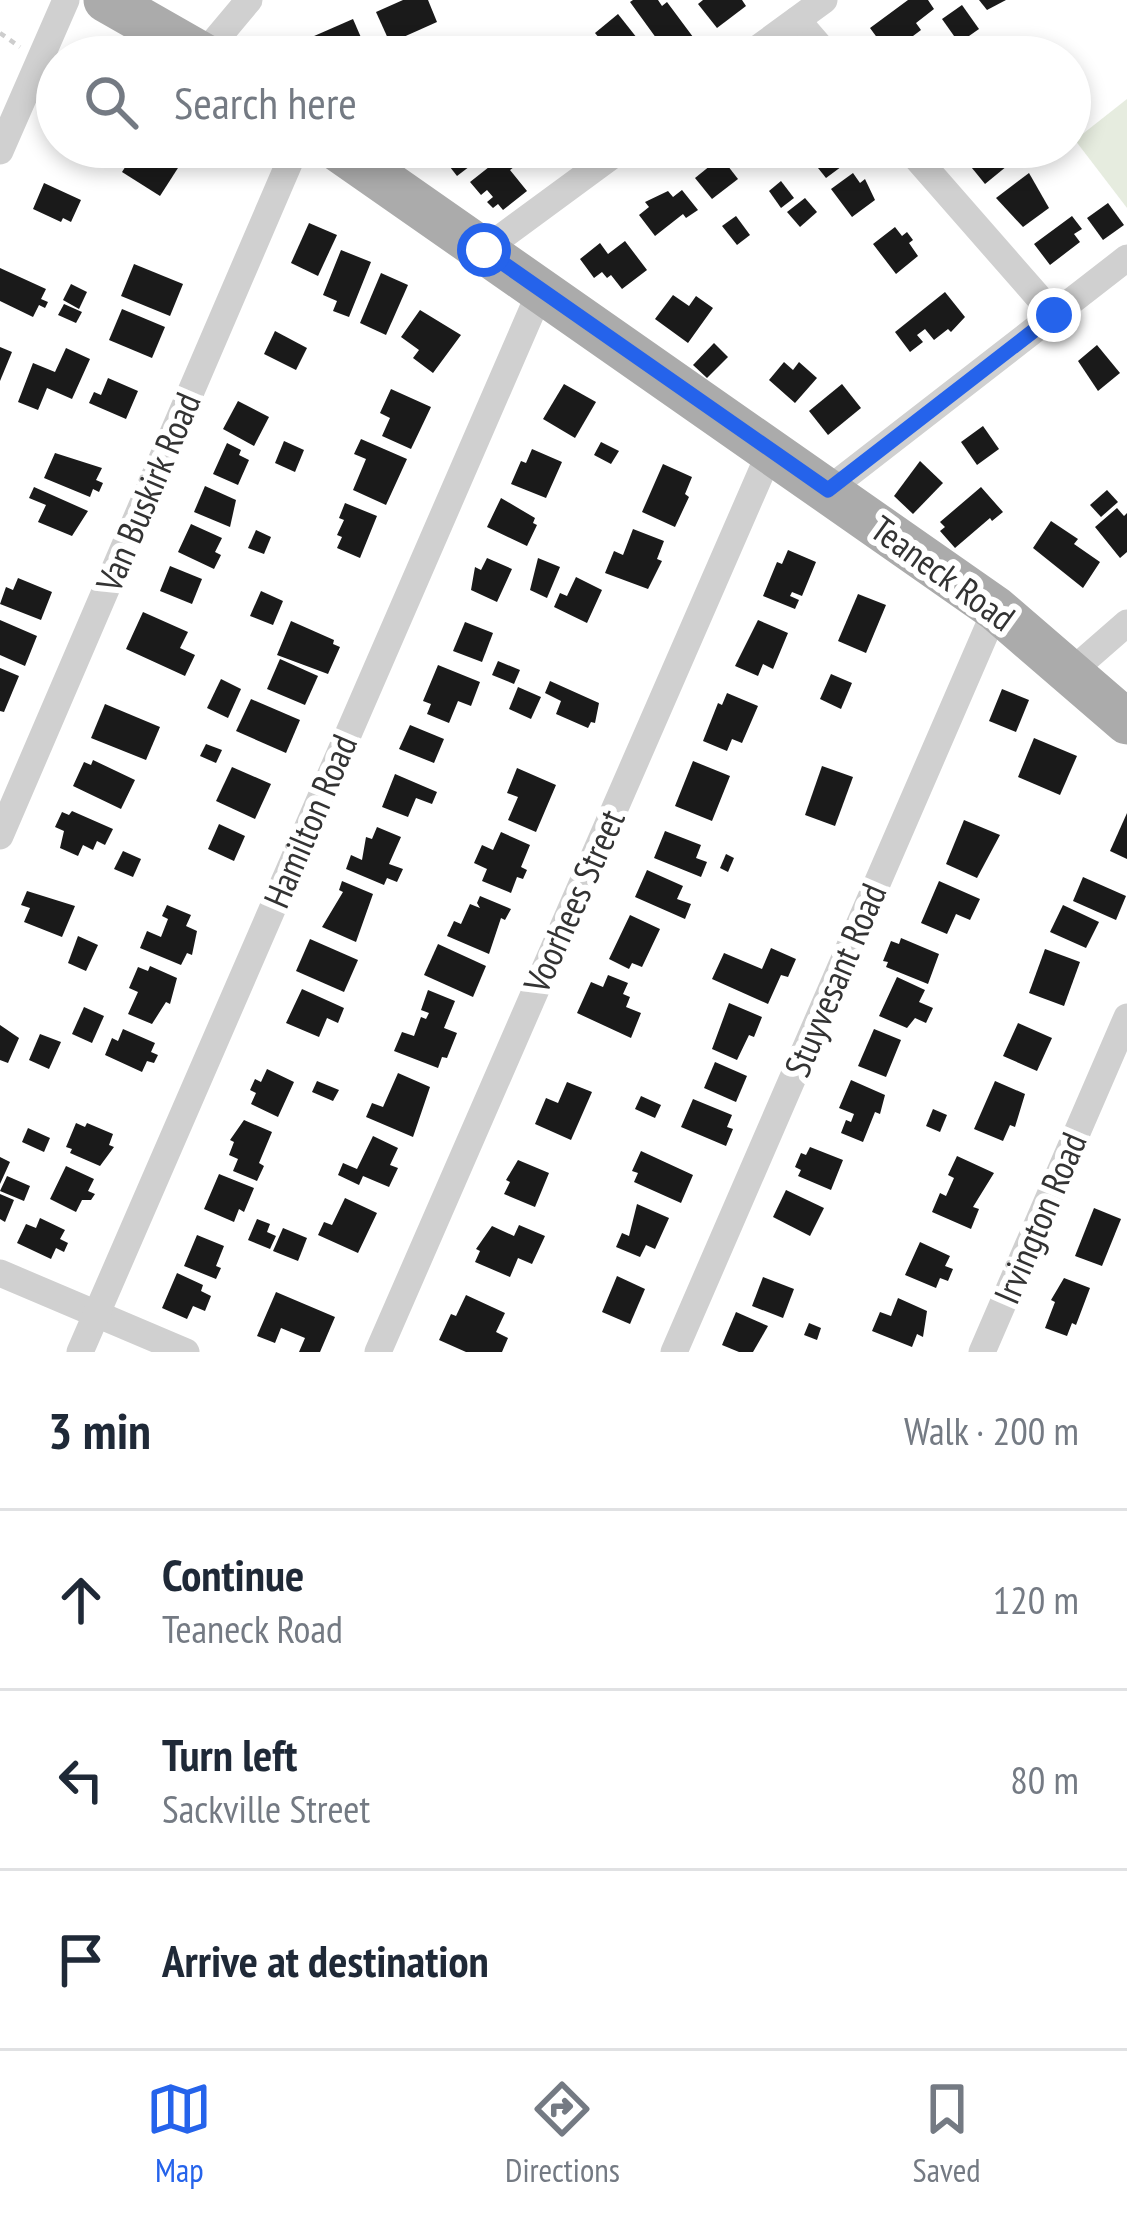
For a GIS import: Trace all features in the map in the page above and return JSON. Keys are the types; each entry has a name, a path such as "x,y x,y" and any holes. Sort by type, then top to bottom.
{"main road":[{"path":"106,0 170,36"},
{"name":"Teaneck Road","path":"365,168 996,609 1127,722"}],"street":[{"path":"50,36 66,0"},
{"path":"220,36 248,0"},
{"path":"774,36 824,0"},
{"path":"796,20 810,36"},
{"path":"0,151 36,69"},
{"name":"Van Buskirk Road","path":"0,836 287,168"},
{"path":"484,250 595,168"},
{"path":"925,168 1054,315"},
{"path":"828,490 1127,258"},
{"name":"Hamilton Road","path":"80,1352 541,290"},
{"name":"Voorhees Street","path":"378,1352 771,450"},
{"name":"Stuyvesant Road","path":"674,1352 996,609"},
{"path":"1072,671 1127,623"},
{"name":"Irvington Road","path":"982,1352 1127,1017"},
{"path":"0,1273 186,1352"}],"path":[{"path":"0,34 21,48 15,64"}],"shaded area":[{"path":"1127,99 1127,208 1091,161 1091,127"}],"building":[{"path":"403,0 428,0 437,22 406,36 387,36 376,12"},
{"path":"658,0 662,6 667,2 692,36 655,36 630,2"},
{"path":"742,0 746,6 717,28 698,4"},
{"path":"908,0 928,0 934,9 916,23 921,30 913,36 876,36 870,28"},
{"path":"979,0 1006,0 987,10"},
{"path":"962,5 979,29 969,36 954,36 942,19"},
{"path":"618,14 635,36 597,36 595,33"},
{"path":"353,19 360,36 314,36"},
{"path":"125,168 178,168 160,196 122,172"},
{"path":"488,168 513,168 527,191 503,210 498,204 493,208 487,202 493,197 487,190 481,195 470,182"},
{"path":"707,168 730,168 738,179 712,199 695,178"},
{"path":"818,168 840,168 826,178"},
{"path":"972,168 1004,168 985,184"},
{"path":"853,173 860,183 865,179 875,200 852,217 831,189"},
{"path":"1029,173 1049,208 1023,227 996,198"},
{"path":"781,181 794,198 781,208 769,191"},
{"path":"44,183 81,200 71,222 33,209"},
{"path":"682,190 698,210 686,218 683,214 655,236 639,215 649,207 645,202 668,191 673,197"},
{"path":"805,198 817,212 800,227 787,212"},
{"path":"1108,203 1124,225 1103,240 1087,218"},
{"path":"736,216 750,235 737,245 722,226"},
{"path":"1072,216 1082,229 1074,234 1080,242 1050,265 1034,244"},
{"path":"309,223 337,235 318,276 291,263"},
{"path":"895,227 902,236 907,232 918,256 896,274 873,244"},
{"path":"625,241 647,270 622,289 611,275 607,278 602,272 594,278 580,259 600,243 608,254"},
{"path":"341,250 371,262 349,317 333,311 337,301 323,295"},
{"path":"134,264 183,284 170,316 121,296"},
{"path":"0,268 46,289 41,299 48,302 45,308 39,305 33,317 0,301"},
{"path":"381,273 408,285 386,335 360,323"},
{"path":"71,284 87,292 79,309 63,300"},
{"path":"945,292 965,317 951,332 948,329 934,340 925,329 917,335 923,342 910,352 895,332"},
{"path":"673,295 689,306 696,296 713,308 688,343 655,319"},
{"path":"64,304 82,312 76,323 58,315"},
{"path":"122,309 165,327 152,358 109,340"},
{"path":"420,310 461,335 433,373 413,358 419,350 401,337"},
{"path":"275,331 307,348 296,370 264,354"},
{"path":"714,343 728,357 707,378 693,365"},
{"path":"1097,345 1120,373 1098,391 1078,361"},
{"path":"0,347 12,352 0,381"},
{"path":"66,348 90,359 72,399 47,388 38,410 18,402 33,363 55,372"},
{"path":"784,362 793,370 799,362 817,378 795,403 769,380"},
{"path":"108,378 138,391 126,419 89,403 94,392 101,395"},
{"path":"564,384 596,402 575,438 543,419"},
{"path":"842,384 861,408 828,435 809,411"},
{"path":"391,389 431,407 411,449 382,436 390,418 380,413"},
{"path":"238,401 269,417 254,446 223,429"},
{"path":"983,426 999,449 977,465 961,442"},
{"path":"361,439 407,459 386,505 353,490 366,459 354,454"},
{"path":"284,441 304,450 295,472 275,463"},
{"path":"601,442 619,451 611,464 594,455"},
{"path":"227,443 249,460 238,485 213,474"},
{"path":"532,449 562,462 546,498 511,484"},
{"path":"55,453 102,468 96,480 103,483 99,492 93,489 90,497 44,478"},
{"path":"920,461 943,483 913,514 894,496"},
{"path":"663,464 692,477 675,527 642,512"},
{"path":"205,486 236,500 230,527 194,512"},
{"path":"34,487 88,511 72,536 38,522 46,505 29,498"},
{"path":"981,487 1003,512 955,548 940,531 945,527 940,522"},
{"path":"1107,490 1118,502 1101,517 1090,505"},
{"path":"501,498 535,518 537,525 527,546 487,527"},
{"path":"345,503 377,516 360,558 337,548"},
{"path":"1117,508 1124,516 1127,513 1127,552 1120,558 1095,527"},
{"path":"1051,521 1100,562 1083,588 1033,548"},
{"path":"191,524 222,538 214,569 178,552"},
{"path":"633,529 664,541 657,559 662,561 648,589 605,573 614,551 623,555"},
{"path":"256,530 271,537 264,554 248,548"},
{"path":"788,550 816,562 802,596 792,592 790,596 799,600 795,609 763,596 777,562 782,564"},
{"path":"487,558 512,569 497,602 471,590 475,567 481,570"},
{"path":"538,558 560,567 547,598 530,590"},
{"path":"170,566 202,579 192,604 160,591"},
{"path":"576,577 602,590 587,623 554,607 560,593 567,596"},
{"path":"18,578 52,592 41,620 0,604 6,587 13,590"},
{"path":"261,591 283,601 273,625 250,616"},
{"path":"858,594 886,605 866,653 838,641"},
{"path":"143,612 188,632 180,648 195,655 185,676 126,649"},
{"path":"0,620 37,636 25,666 0,655"},
{"path":"758,620 788,633 773,669 763,664 758,676 735,666"},
{"path":"291,621 340,647 328,674 277,655"},
{"path":"465,622 493,633 482,662 453,651"},
{"path":"280,659 318,676 305,705 267,689"},
{"path":"498,661 520,670 514,684 492,675"},
{"path":"438,665 480,682 471,706 458,701 449,723 427,714 431,704 423,701"},
{"path":"0,668 19,676 4,712 0,711"},
{"path":"831,674 852,683 841,709 820,699"},
{"path":"221,679 241,689 228,718 207,708"},
{"path":"550,681 599,703 595,723 588,728 556,714 561,701 545,693"},
{"path":"518,687 541,697 531,719 509,709"},
{"path":"1002,689 1029,700 1016,732 989,721"},
{"path":"727,693 758,706 742,743 732,739 727,751 703,741"},
{"path":"251,699 300,720 286,753 236,731"},
{"path":"105,704 160,727 146,760 91,738"},
{"path":"410,725 444,739 434,763 399,749"},
{"path":"1034,738 1077,756 1060,795 1018,777"},
{"path":"206,744 222,750 216,763 200,756"},
{"path":"93,760 135,780 121,809 73,786 84,762 91,765"},
{"path":"693,761 730,776 712,821 675,806"},
{"path":"822,766 853,777 835,826 805,815"},
{"path":"232,767 271,784 255,819 216,801"},
{"path":"517,768 556,785 536,832 508,820 518,797 507,793"},
{"path":"395,774 437,792 432,804 416,798 408,817 382,807"},
{"path":"72,811 113,829 105,845 97,841 93,850 83,845 78,856 60,848 64,831 55,827 62,812 69,815"},
{"path":"1127,813 1127,859 1110,851"},
{"path":"964,820 1000,835 977,878 946,864"},
{"path":"219,824 245,836 234,861 208,849"},
{"path":"377,827 401,837 389,864 403,869 397,882 387,878 384,885 346,869 351,855 362,860 366,837 372,839"},
{"path":"665,831 701,845 696,858 707,862 701,877 654,858"},
{"path":"501,832 530,845 521,867 527,870 523,879 517,877 511,893 482,881 487,869 474,863 482,845 493,850"},
{"path":"123,851 141,859 133,877 114,869"},
{"path":"726,854 734,858 728,872 720,868"},
{"path":"647,870 683,886 677,899 691,904 685,919 635,897"},
{"path":"1083,877 1126,896 1116,920 1073,901"},
{"path":"342,881 373,894 356,942 322,927 343,892 339,890"},
{"path":"939,881 980,899 970,920 956,914 947,934 921,923"},
{"path":"27,891 75,906 62,937 24,922 30,908 21,905"},
{"path":"480,896 511,909 505,920 501,918 489,954 447,936 454,921 461,924 470,904 480,908"},
{"path":"167,905 191,915 186,926 197,931 192,955 187,953 181,965 140,948 147,931 161,937"},
{"path":"1063,905 1099,922 1086,948 1050,932"},
{"path":"630,915 660,929 642,967 632,963 629,969 609,959"},
{"path":"78,936 98,945 86,971 68,963"},
{"path":"901,938 939,954 928,984 886,967 888,962 883,961 891,941 899,944"},
{"path":"310,939 358,960 344,992 296,971"},
{"path":"438,944 486,966 473,997 424,975"},
{"path":"771,948 796,959 788,977 781,975 768,1004 712,979 724,953 762,969"},
{"path":"1045,949 1080,962 1064,1006 1029,993"},
{"path":"150,966 177,978 170,1004 166,1002 152,1024 128,1014 138,992 129,988 138,967 148,971"},
{"path":"608,975 628,983 623,994 630,997 626,1007 641,1013 631,1038 577,1013 591,982 603,987"},
{"path":"897,977 925,990 919,1002 933,1008 926,1023 915,1018 907,1028 879,1016"},
{"path":"302,989 344,1008 338,1023 327,1018 319,1037 286,1023"},
{"path":"428,990 455,1001 444,1028 457,1033 438,1068 394,1051 402,1032 414,1036 421,1017 426,1019 429,1013 421,1010"},
{"path":"729,1003 762,1017 737,1060 712,1049"},
{"path":"84,1007 104,1016 92,1043 72,1034"},
{"path":"1018,1023 1052,1038 1037,1071 1003,1056"},
{"path":"0,1025 19,1038 8,1063 0,1060"},
{"path":"123,1029 155,1043 151,1052 158,1055 154,1063 147,1061 142,1072 105,1055 112,1038 118,1041"},
{"path":"874,1029 901,1040 886,1077 858,1066"},
{"path":"40,1034 61,1042 49,1069 29,1060"},
{"path":"715,1062 747,1076 736,1102 704,1088"},
{"path":"267,1069 294,1082 278,1117 251,1104 255,1079 261,1082"},
{"path":"398,1073 430,1087 413,1137 366,1117 372,1103 383,1107"},
{"path":"851,1080 885,1095 863,1142 841,1133 854,1114 839,1108"},
{"path":"317,1081 339,1090 333,1101 312,1092"},
{"path":"995,1081 1025,1094 1015,1127 1010,1125 1003,1141 974,1129"},
{"path":"567,1082 592,1092 571,1140 535,1124 546,1098 558,1103"},
{"path":"641,1096 661,1105 655,1118 635,1109"},
{"path":"693,1099 732,1115 727,1127 733,1129 726,1146 681,1127"},
{"path":"933,1109 947,1115 940,1132 926,1126"},
{"path":"244,1120 272,1132 257,1181 233,1171 238,1159 229,1155 234,1142 230,1140"},
{"path":"76,1123 113,1134 109,1145 114,1147 100,1166 66,1147"},
{"path":"28,1128 50,1138 44,1152 22,1142"},
{"path":"373,1136 398,1148 390,1165 398,1168 389,1187 363,1176 359,1185 338,1175 343,1163 357,1169"},
{"path":"810,1147 843,1160 831,1190 798,1176 801,1170 795,1167"},
{"path":"641,1151 693,1175 681,1203 634,1182 638,1173 632,1171"},
{"path":"957,1156 994,1173 973,1207 979,1209 971,1229 932,1212 940,1193 946,1196 954,1178 948,1175"},
{"path":"0,1157 10,1162 0,1184"},
{"path":"518,1160 549,1173 535,1207 504,1194"},
{"path":"66,1166 94,1179 88,1191 95,1194 91,1200 82,1200 76,1212 50,1199"},
{"path":"219,1174 254,1188 234,1222 204,1209"},
{"path":"7,1176 30,1186 24,1201 0,1191"},
{"path":"786,1190 824,1208 810,1236 773,1217"},
{"path":"0,1194 14,1200 5,1222 0,1219"},
{"path":"345,1198 377,1213 358,1253 318,1235 324,1222 332,1225"},
{"path":"637,1204 669,1218 655,1249 646,1245 640,1257 616,1247 622,1233 629,1236"},
{"path":"1094,1208 1121,1219 1102,1266 1075,1256"},
{"path":"40,1218 65,1230 60,1239 68,1243 64,1252 56,1248 51,1259 17,1243 26,1224 36,1228"},
{"path":"257,1219 270,1224 267,1232 276,1236 270,1249 248,1240"},
{"path":"519,1225 545,1236 532,1264 518,1258 510,1277 475,1262 480,1251 476,1249 492,1226 514,1236"},
{"path":"283,1228 307,1238 298,1261 273,1251"},
{"path":"197,1235 224,1246 216,1279 184,1266"},
{"path":"920,1242 950,1256 945,1266 953,1269 948,1281 940,1278 936,1288 905,1275"},
{"path":"177,1273 203,1285 201,1291 211,1296 205,1311 193,1306 187,1319 162,1308"},
{"path":"617,1276 645,1289 630,1324 602,1312"},
{"path":"763,1277 794,1289 783,1318 752,1306"},
{"path":"1064,1278 1090,1288 1067,1336 1045,1328 1055,1302 1051,1300"},
{"path":"276,1292 335,1317 320,1352 299,1352 305,1338 281,1328 275,1343 257,1336"},
{"path":"466,1295 505,1313 496,1332 508,1338 502,1352 466,1352 439,1340"},
{"path":"898,1298 927,1311 923,1337 917,1334 912,1347 872,1331 880,1312 891,1316"},
{"path":"736,1312 768,1326 753,1352 722,1345"},
{"path":"809,1323 821,1328 817,1340 804,1335"}],"route":[{"path":"484,250 828,490 1054,315"}]}
